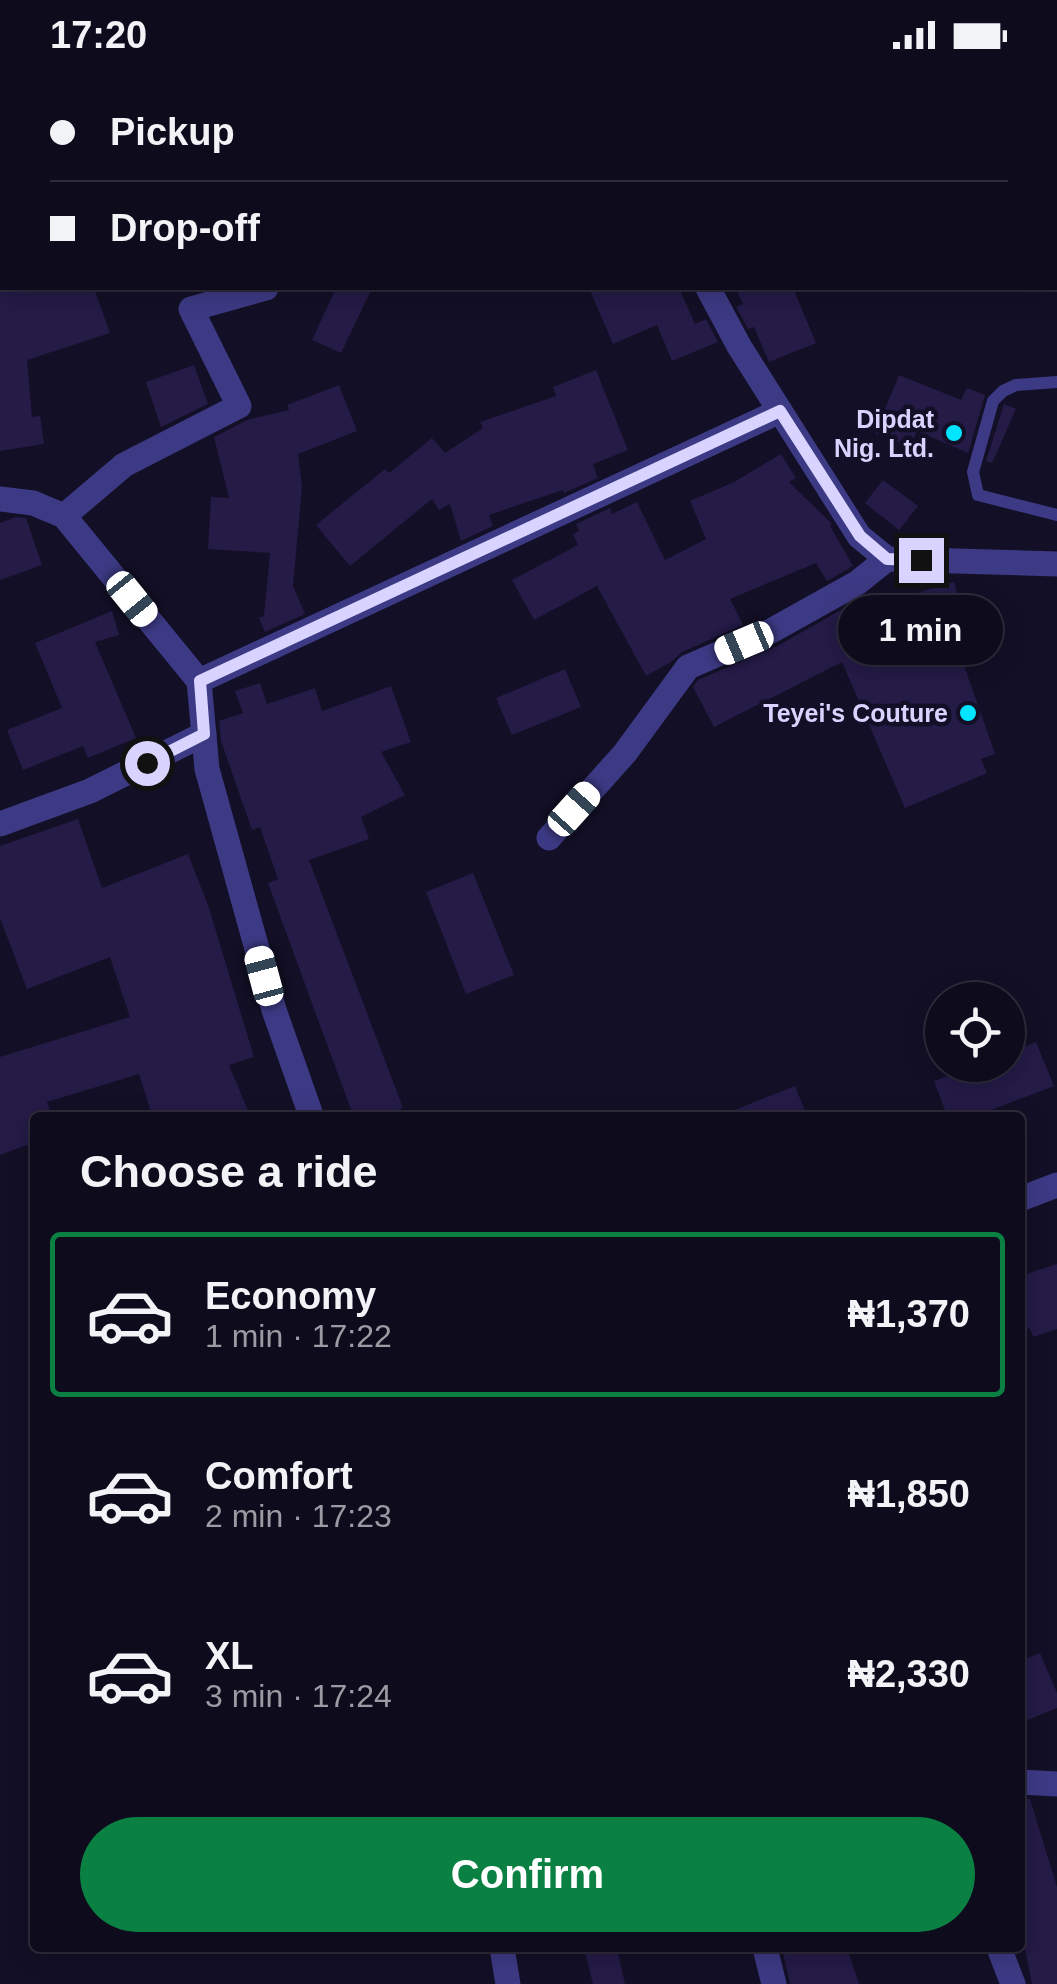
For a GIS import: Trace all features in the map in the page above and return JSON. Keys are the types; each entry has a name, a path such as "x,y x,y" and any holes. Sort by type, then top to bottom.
{"street":[{"path":"64,516 124,465 239,406 190,309 259,290"},
{"path":"709,290 739,346 860,536 887,559"},
{"path":"200,681 780,411"},
{"path":"0,499 33,503 64,516 200,681 207,769 264,973 310,1112"},
{"path":"549,838 625,753 688,667 772,631 856,582 887,559 1057,564"},
{"path":"0,824 90,792 204,734"},
{"path":"1025,1197 1057,1184"},
{"path":"1025,1782 1057,1784"},
{"path":"503,1952 508,1984"},
{"path":"766,1952 774,1984"},
{"path":"1001,1952 1013,1984"}],"lane":[{"path":"1057,382 1016,385 993,401 973,472 978,495 1057,516"}],"building":[{"path":"0,290 95,290 110,333 27,360 32,417 40,416 44,444 0,451"},
{"path":"335,290 371,290 341,353 312,340"},
{"path":"590,290 680,290 695,324 706,319 718,342 672,361 657,325 613,344"},
{"path":"736,290 794,290 816,343 769,362 754,327 748,329 736,307 743,304"},
{"path":"194,365 208,404 161,427 146,382"},
{"path":"596,370 628,450 593,464 598,478 564,493 563,490 489,515 493,526 461,541 450,504 439,510 432,499 350,566 316,525 385,469 389,473 432,438 445,453 483,428 480,422 556,396 553,387"},
{"path":"899,375 961,400 967,388 985,395 968,453 917,431 910,447 875,433"},
{"path":"339,385 357,431 298,454 302,487 293,586 305,614 265,632 259,618 264,616 270,553 208,549 211,497 229,498 214,437 247,420 289,410 287,405"},
{"path":"1004,404 1016,409 992,463 986,461"},
{"path":"781,454 796,478 789,482 832,524 853,566 827,581 816,563 730,599 743,625 682,652 646,676 597,586 534,620 512,580 578,545 573,534 579,531 576,524 610,508 612,514 637,502 665,560 706,539 690,501 734,482"},
{"path":"883,480 918,506 899,530 865,503"},
{"path":"26,518 42,565 0,580 0,523"},
{"path":"954,582 966,624 951,628 995,754 981,759 987,773 905,808 842,662 714,727 693,687 698,680 779,645 871,593 877,605"},
{"path":"112,611 119,635 95,642 136,738 88,758 83,746 23,770 7,730 62,708 35,643"},
{"path":"565,669 581,707 512,735 496,698"},
{"path":"260,683 267,704 315,688 322,711 391,686 411,742 381,752 405,795 361,817 369,839 309,860 403,1108 393,1112 352,1112 268,883 278,879 260,827 252,830 221,741 219,721 243,713 235,691"},
{"path":"78,819 102,888 188,854 208,905 254,1057 229,1065 249,1112 151,1112 139,1074 47,1102 51,1112 30,1112 30,1144 0,1155 0,1057 130,1017 110,957 27,989 0,918 0,846"},
{"path":"473,873 514,975 466,994 426,892"},
{"path":"1036,1042 1054,1086 992,1112 946,1112 934,1082 1025,1082 1025,1046"},
{"path":"795,1086 806,1112 729,1112"},
{"path":"1057,1264 1057,1329 1033,1337 1030,1328 1025,1330 1025,1274"},
{"path":"1040,1653 1057,1693 1057,1708 1025,1721 1025,1659"},
{"path":"1025,1798 1030,1799 1057,1887 1057,1984 1032,1984 1025,1949"},
{"path":"585,1952 618,1952 625,1984 593,1984"},
{"path":"783,1952 848,1952 859,1984 790,1984"}],"place":[{"name":"Dipdat Nig. Ltd.","path":"954,433"},
{"name":"Teyei's Couture","path":"968,713"}],"route":[{"path":"147,763 204,734 200,681 780,411 860,536 887,559 921,560"}]}
